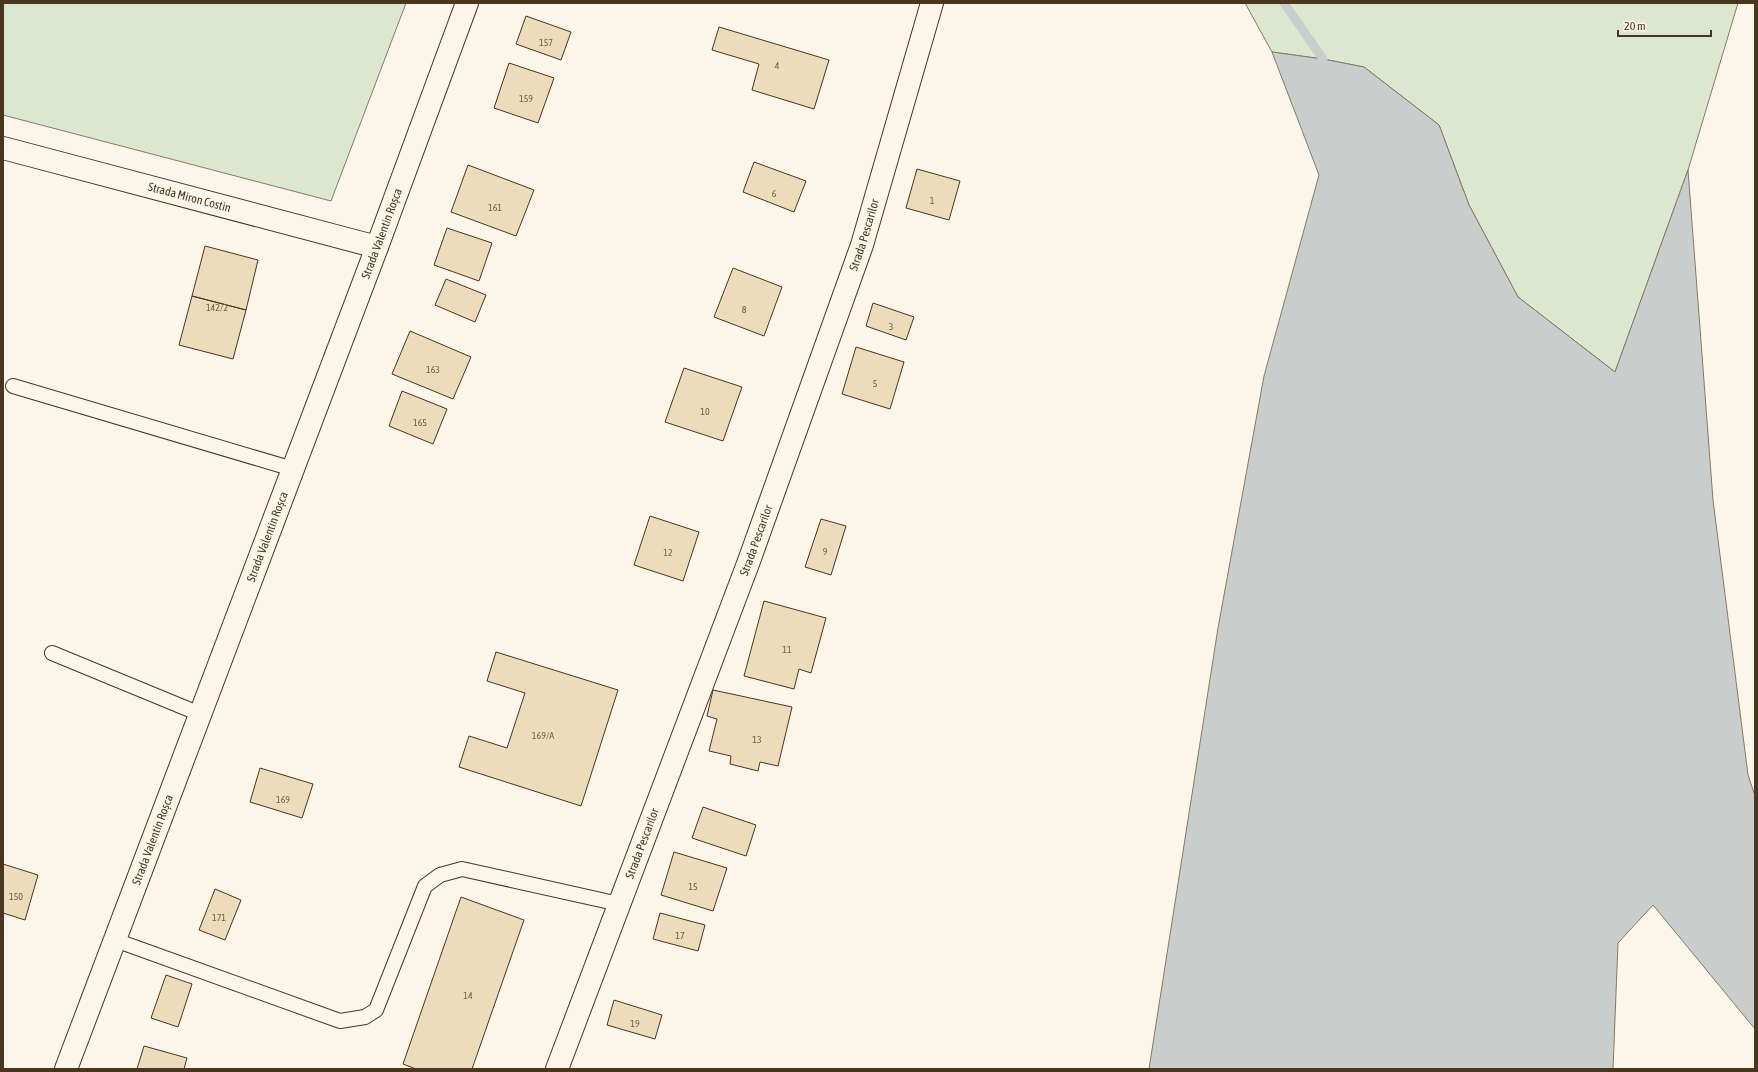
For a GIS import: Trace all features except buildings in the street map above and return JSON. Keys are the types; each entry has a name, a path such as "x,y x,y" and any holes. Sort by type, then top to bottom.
{"street":[{"name":"Strada Valentin Roșca","path":"66,1069 377,247 467,3"},
{"name":"Strada Pescarilor","path":"557,1069 749,561 862,245 932,3"},
{"name":"Strada Miron Costin","path":"3,148 377,247"}],"lane":[{"path":"13,386 293,469"},
{"path":"52,653 200,714"},
{"path":"115,940 340,1021 365,1017 376,1010 425,886 440,875 462,870 619,904"}],"green space":[{"path":"3,3 406,3 331,201 3,115"},
{"path":"1245,3 1738,3 1688,170 1615,372 1518,297 1469,205 1439,125 1364,67 1323,59 1272,52"}],"shaded area":[{"path":"1272,52 1323,59 1364,67 1439,125 1469,205 1518,297 1615,372 1688,170 1713,500 1748,775 1755,796 1755,1029 1653,905 1618,943 1613,1069 1149,1069 1218,628 1264,376 1319,175"}],"waterway":[{"path":"1284,3 1323,59"}]}
